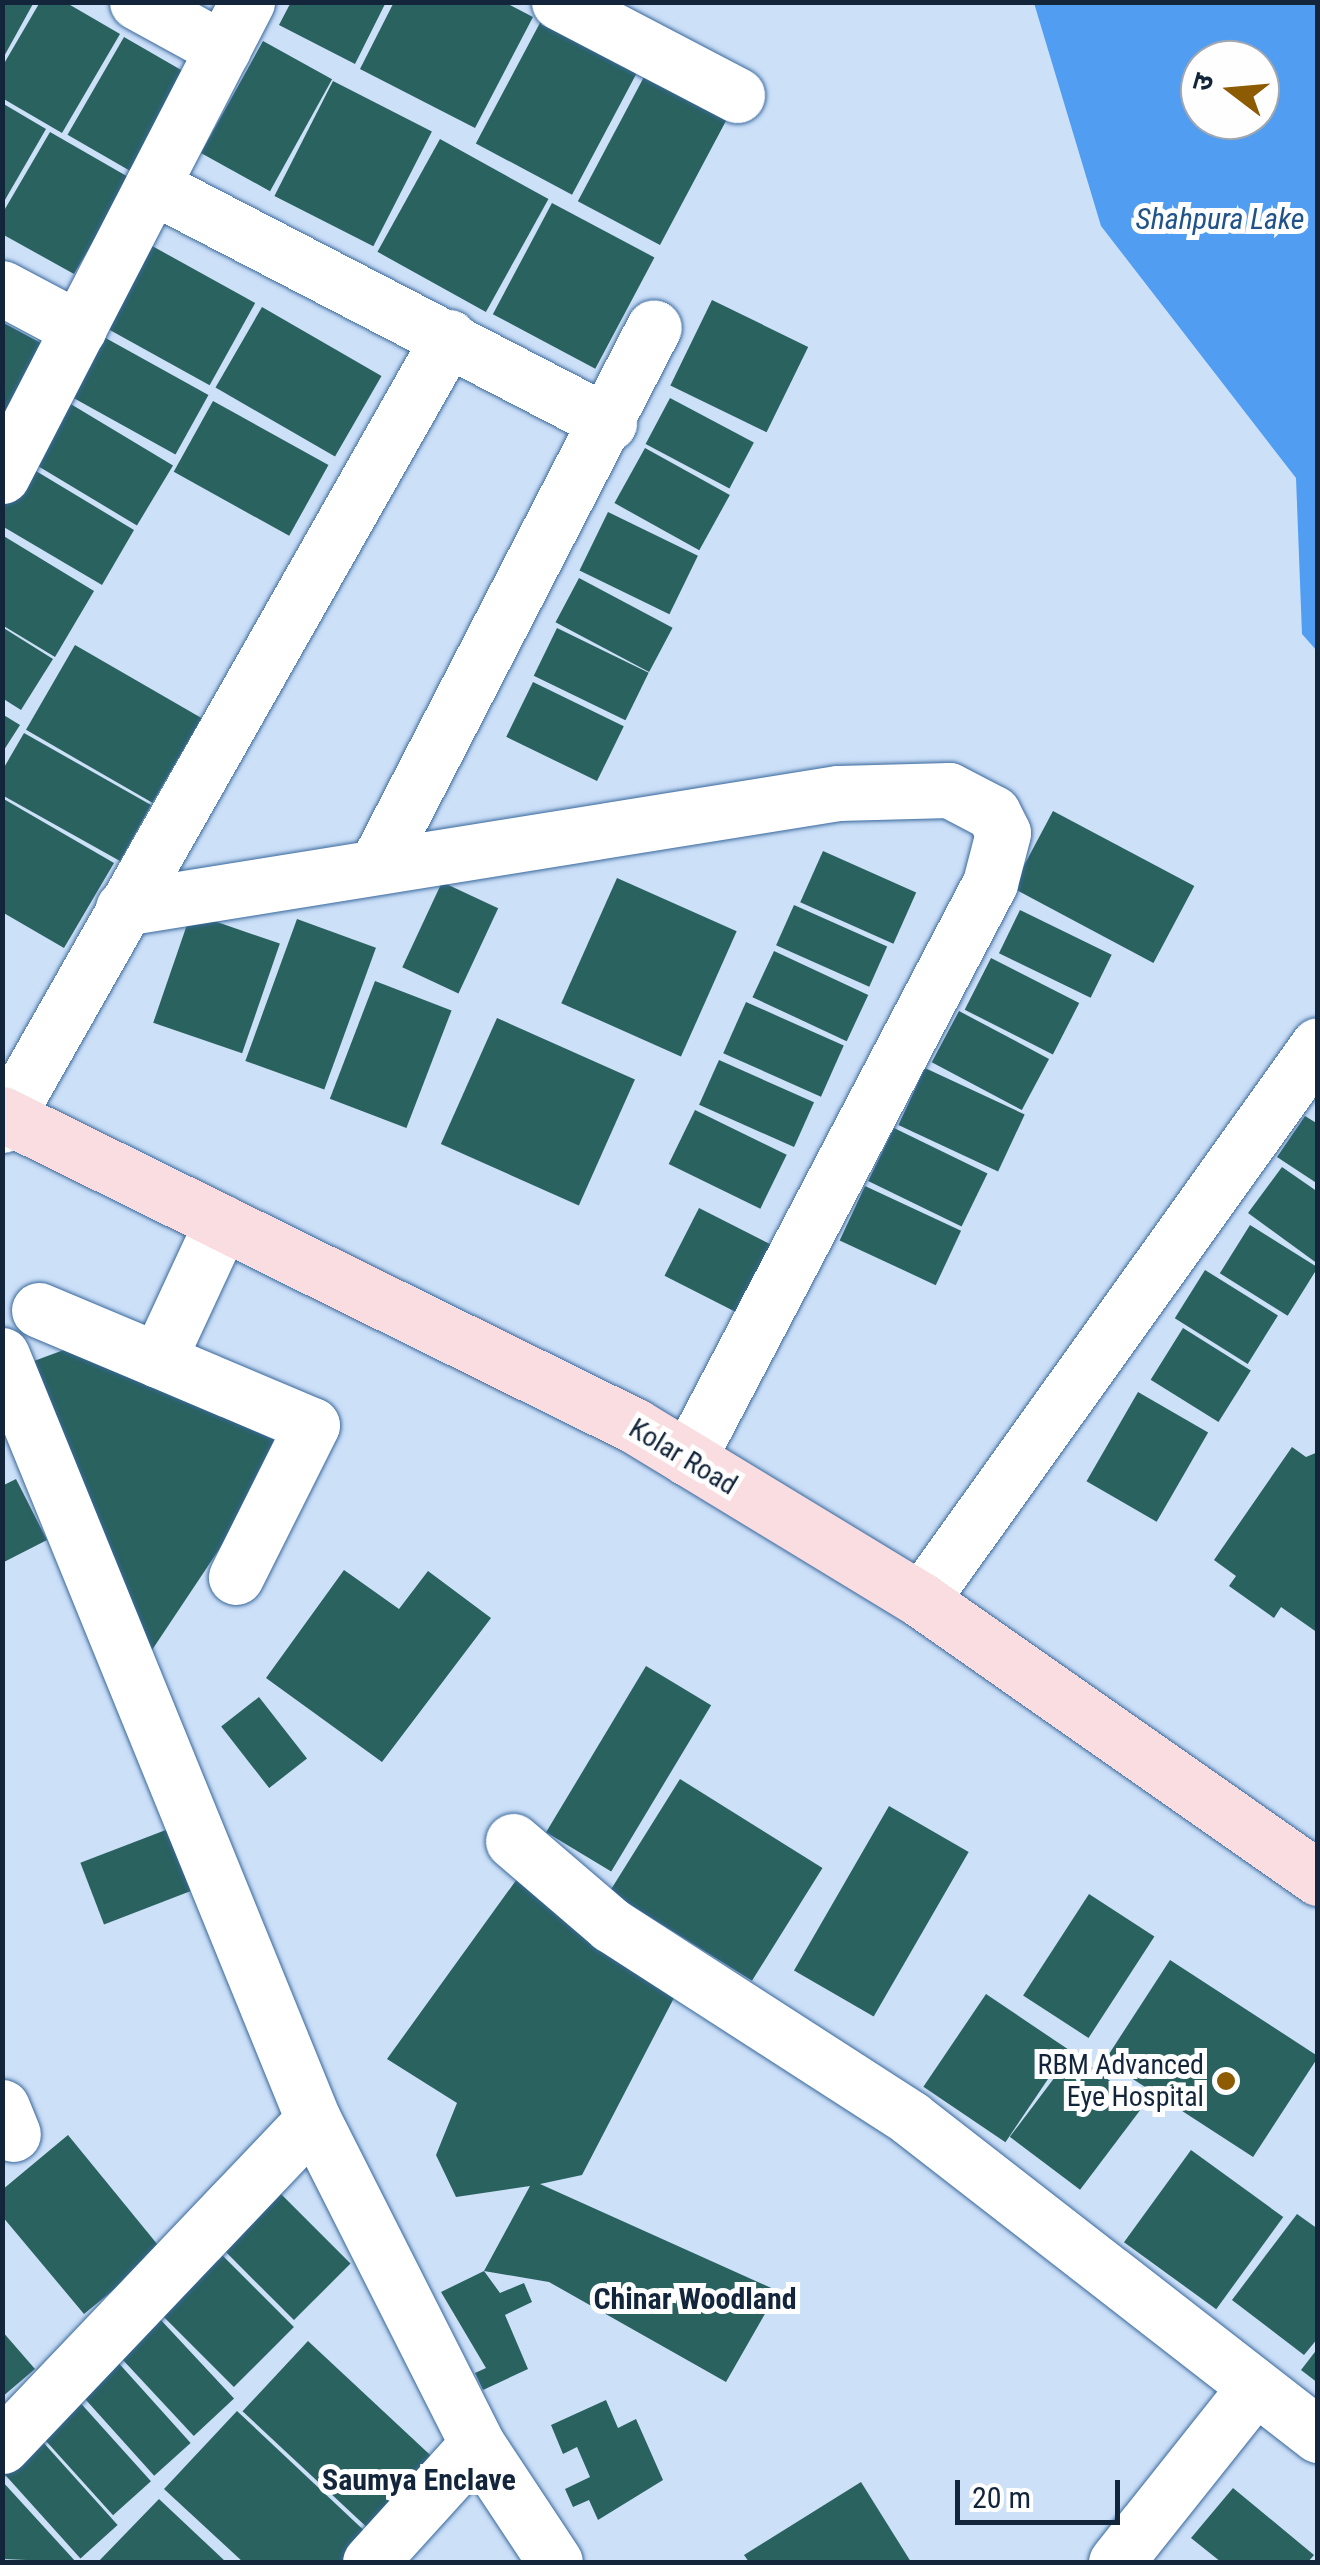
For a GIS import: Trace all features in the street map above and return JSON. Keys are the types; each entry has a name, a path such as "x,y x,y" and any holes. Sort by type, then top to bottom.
{"main road":[{"name":"Kolar Road","path":"3,1118 222,1222 688,1459 921,1600 1318,1878"}],"street":[{"path":"2,476 235,26 137,2"},
{"path":"559,2 737,95"},
{"path":"152,186 609,422"},
{"path":"2,288 79,329"},
{"path":"376,866 609,422 654,327"},
{"path":"3,1118 450,338"},
{"path":"123,908 838,793 949,790 993,813 1004,834 990,883 688,1459"},
{"path":"921,1600 1318,1044"},
{"path":"158,1360 222,1222"},
{"path":"39,1310 312,1426 236,1576"},
{"path":"2,1356 313,2119 476,2444 555,2562"},
{"path":"513,1841 611,1925 910,2118 1318,2435"},
{"path":"2,2446 313,2119"},
{"path":"1116,2562 1255,2387"},
{"path":"370,2562 476,2444"}],"water":[{"name":"Shahpura Lake","path":"1034,3 1317,3 1317,651 1302,634 1296,478 1101,226"}],"building":[{"path":"2,2 34,2 2,60"},
{"path":"40,2 65,2 120,34 62,133 2,98 2,67"},
{"path":"291,2 386,2 355,64 279,25"},
{"path":"394,2 504,2 533,17 475,128 360,69"},
{"path":"542,19 638,70 572,195 476,143"},
{"path":"124,37 203,82 146,180 68,135"},
{"path":"263,41 332,79 270,191 201,153"},
{"path":"645,75 727,119 660,245 578,201"},
{"path":"333,81 432,131 373,246 274,196"},
{"path":"2,103 46,129 2,205"},
{"path":"50,132 130,178 74,274 2,234 2,214"},
{"path":"440,139 548,199 486,312 377,252"},
{"path":"552,203 654,257 595,369 493,314"},
{"path":"145,242 255,303 210,385 99,324"},
{"path":"712,300 808,347 767,432 670,385"},
{"path":"262,307 382,376 335,457 216,388"},
{"path":"2,322 52,349 2,439"},
{"path":"93,331 208,395 175,454 60,390"},
{"path":"59,397 173,466 137,526 23,457"},
{"path":"670,398 754,443 729,489 646,444"},
{"path":"213,401 328,465 289,536 174,472"},
{"path":"645,448 730,495 699,550 614,503"},
{"path":"26,465 134,530 102,585 2,526 2,503"},
{"path":"608,512 698,556 669,614 580,570"},
{"path":"2,535 94,591 55,657 2,625"},
{"path":"579,578 673,628 649,672 556,622"},
{"path":"2,627 53,659 21,710 2,698"},
{"path":"557,628 649,673 625,720 534,676"},
{"path":"75,645 201,718 152,803 26,730"},
{"path":"533,682 624,726 597,781 506,737"},
{"path":"2,714 20,725 2,753"},
{"path":"24,733 151,805 120,861 2,795 2,771"},
{"path":"2,798 114,863 64,948 2,912"},
{"path":"1053,811 1194,886 1153,963 1012,888"},
{"path":"823,851 916,892 893,944 800,902"},
{"path":"617,878 737,931 681,1056 561,1003"},
{"path":"442,882 498,908 458,993 402,967"},
{"path":"794,905 887,946 869,987 776,945"},
{"path":"1020,910 1112,955 1091,998 999,953"},
{"path":"191,913 280,944 242,1053 153,1023"},
{"path":"297,919 376,948 324,1090 245,1061"},
{"path":"774,951 868,995 847,1041 752,997"},
{"path":"991,958 1079,1003 1053,1055 965,1010"},
{"path":"375,981 452,1010 406,1128 330,1099"},
{"path":"746,1002 844,1046 821,1097 723,1053"},
{"path":"959,1011 1049,1059 1022,1110 932,1062"},
{"path":"497,1018 635,1079 579,1205 441,1144"},
{"path":"719,1060 814,1102 794,1147 699,1105"},
{"path":"925,1068 1025,1114 998,1172 898,1125"},
{"path":"695,1110 787,1155 760,1209 669,1164"},
{"path":"1305,1116 1318,1124 1318,1184 1277,1157"},
{"path":"894,1128 987,1174 962,1227 868,1181"},
{"path":"1282,1167 1318,1192 1318,1264 1248,1213"},
{"path":"865,1186 961,1231 936,1285 840,1240"},
{"path":"699,1208 780,1249 746,1317 664,1276"},
{"path":"1250,1225 1318,1267 1288,1316 1220,1273"},
{"path":"1205,1270 1278,1316 1248,1364 1175,1318"},
{"path":"1183,1328 1251,1370 1219,1422 1151,1380"},
{"path":"69,1348 288,1446 146,1659 34,1361"},
{"path":"1138,1392 1208,1432 1157,1522 1086,1481"},
{"path":"1292,1447 1306,1457 1318,1452 1318,1633 1281,1607 1274,1618 1229,1586 1236,1576 1214,1560"},
{"path":"16,1479 47,1540 2,1563 2,1486"},
{"path":"344,1570 399,1609 428,1571 491,1618 382,1762 266,1678"},
{"path":"646,1666 711,1705 611,1871 546,1832"},
{"path":"259,1697 307,1758 269,1788 221,1727"},
{"path":"680,1779 822,1868 752,1981 610,1892"},
{"path":"889,1806 969,1852 874,2017 794,1971"},
{"path":"184,1823 208,1885 104,1924 80,1863"},
{"path":"522,1872 675,1996 582,2175 540,2184 778,2291 726,2382 549,2282 484,2271 530,2186 456,2197 436,2155 457,2103 387,2059"},
{"path":"1089,1894 1154,1936 1089,2038 1023,1995"},
{"path":"1170,1960 1318,2056 1253,2157 1105,2061"},
{"path":"986,1994 1068,2049 1005,2142 923,2087"},
{"path":"1073,2053 1143,2106 1080,2190 1010,2137"},
{"path":"68,2135 162,2250 84,2314 2,2216 2,2190"},
{"path":"1191,2150 1283,2217 1216,2309 1124,2242"},
{"path":"277,2190 351,2264 294,2320 220,2247"},
{"path":"1297,2214 1318,2229 1318,2338 1304,2355 1232,2300"},
{"path":"219,2252 294,2327 234,2387 159,2312"},
{"path":"484,2271 500,2293 524,2283 532,2302 505,2315 528,2369 483,2390 475,2373 486,2368 441,2292"},
{"path":"159,2318 234,2398 194,2436 119,2356"},
{"path":"2,2331 35,2369 2,2397"},
{"path":"308,2341 440,2464 375,2535 243,2411"},
{"path":"1318,2348 1318,2383 1301,2370"},
{"path":"115,2359 191,2443 154,2476 79,2392"},
{"path":"76,2398 151,2481 113,2515 38,2432"},
{"path":"606,2400 618,2428 636,2419 663,2480 598,2520 589,2500 573,2507 565,2489 590,2477 577,2447 563,2454 551,2425"},
{"path":"237,2411 372,2538 349,2562 243,2562 164,2489"},
{"path":"42,2441 118,2525 80,2558 5,2474"},
{"path":"2,2481 76,2562 2,2559"},
{"path":"861,2482 911,2562 749,2562 744,2555"},
{"path":"1233,2488 1314,2555 1308,2562 1221,2562 1191,2538"},
{"path":"159,2499 226,2562 98,2562"}],"place":[{"name":"RBM Advanced Eye Hospital","path":"1226,2081"}],"district":[{"name":"Chinar Woodland","path":"695,2299"},
{"name":"Saumya Enclave","path":"419,2480"}]}
